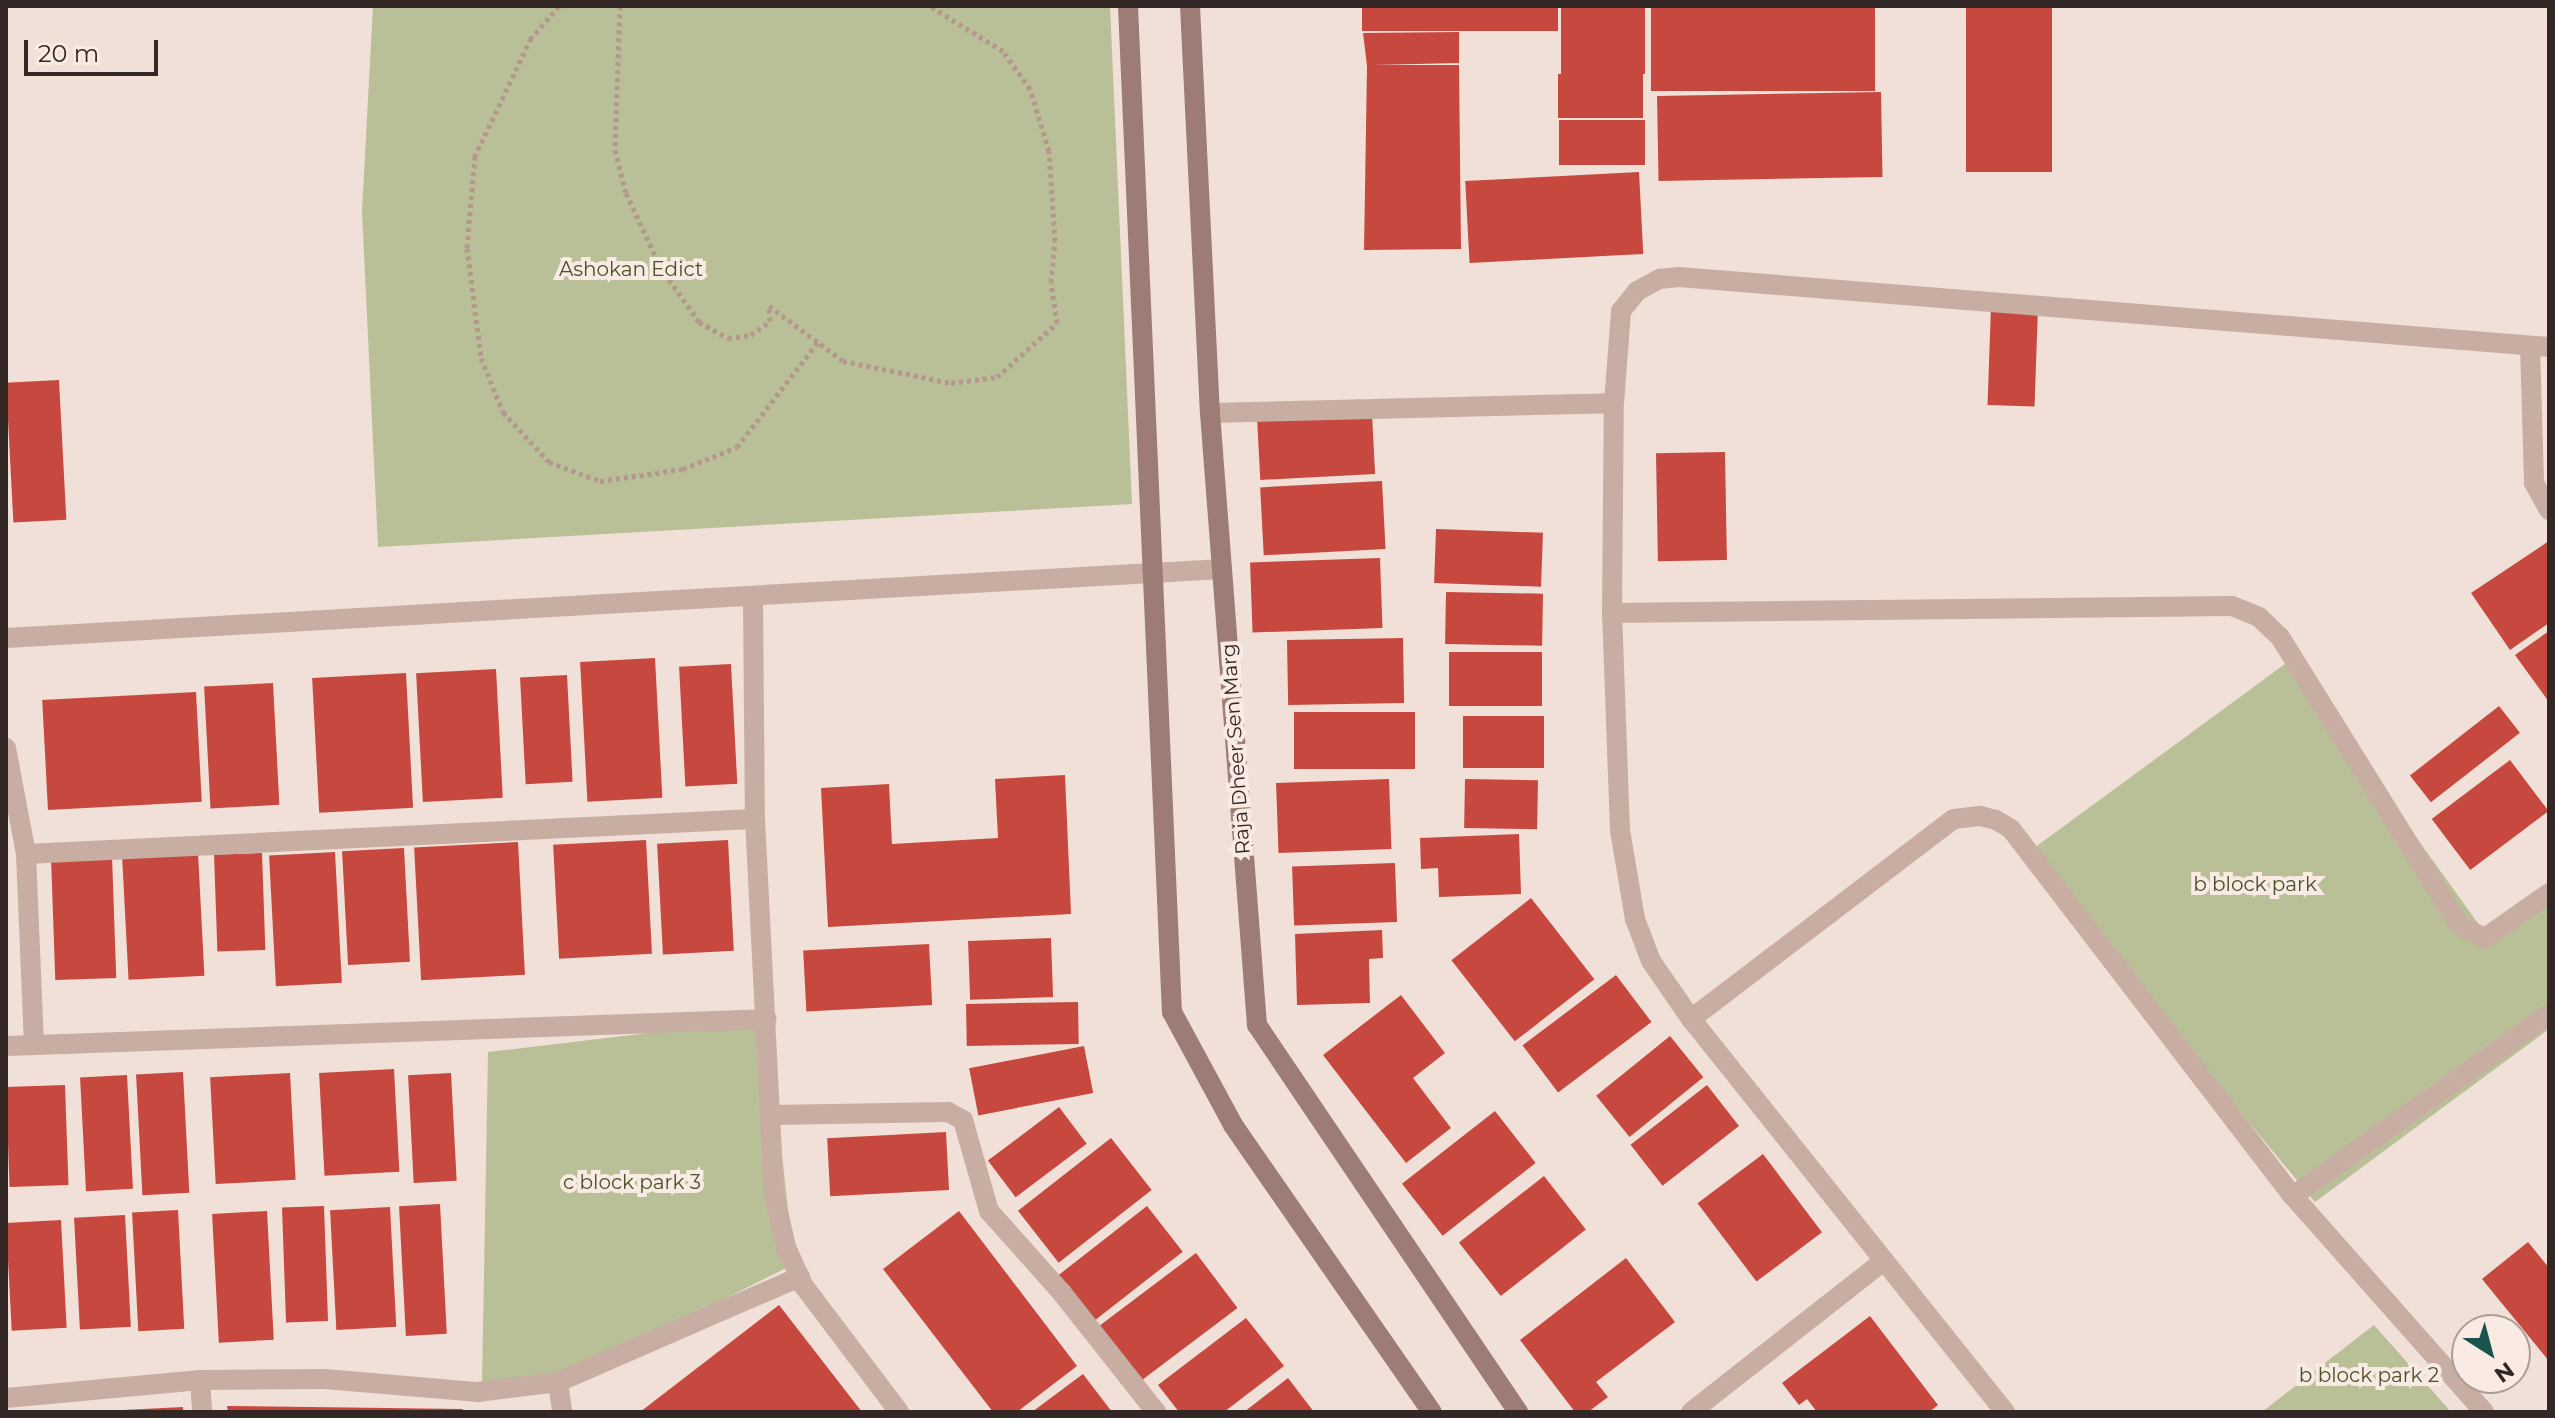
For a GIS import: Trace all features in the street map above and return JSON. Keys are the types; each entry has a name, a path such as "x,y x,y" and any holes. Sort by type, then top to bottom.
{"street":[{"path":"1128,6 1172,1012 1233,1125 1432,1412"},
{"name":"Raja Dheer Sen Marg","path":"1190,6 1210,413 1257,1025 1518,1412"},
{"path":"2005,1412 1882,1262 1691,1019 1651,961 1635,919 1620,830 1612,613 1614,403 1621,311 1637,291 1660,279 1679,277 2540,346 2534,483 2549,510"},
{"path":"1210,413 1614,403"},
{"path":"6,638 372,614 753,598 1222,569"},
{"path":"753,598 755,819 774,1194 786,1247 800,1277 817,1306 899,1412"},
{"path":"1612,613 2232,606 2259,617 2280,637 2459,925 2485,938 2549,893"},
{"path":"6,748 26,854 34,1045"},
{"path":"1691,1019 1954,819 1980,816 1996,820 2011,829 2293,1196 2484,1412"},
{"path":"26,854 755,819"},
{"path":"2293,1196 2549,1014"},
{"path":"6,1046 767,1019"},
{"path":"771,1115 948,1112 963,1120 989,1211 1156,1412"},
{"path":"1691,1412 1882,1262"},
{"path":"6,1398 29,1404 200,1380 325,1379 478,1392 558,1382 800,1277"},
{"path":"200,1380 202,1412"},
{"path":"558,1382 562,1412"}],"path":[{"path":"559,6 531,38 475,156 467,248 481,358 503,412 549,462 600,481 683,469 737,447 818,342"},
{"path":"620,6 615,150 626,193 675,293 699,322 728,338 751,335 770,321 769,306 843,361 951,383 997,377 1057,323 1051,282 1055,241 1049,151 1030,89 1003,51 930,6"}],"green space":[{"name":"Ashokan Edict","path":"373,6 1110,6 1132,504 378,547 362,211"},
{"name":"b block park","path":"2289,661 2485,933 2549,886 2549,1029 2315,1202 2026,854"},
{"name":"c block park 3","path":"767,1019 794,1264 558,1382 482,1384 488,1052"},
{"name":"b block park 2","path":"2374,1325 2451,1412 2262,1412"}],"building":[{"path":"1362,6 1558,6 1558,31 1362,31"},
{"path":"1561,6 1645,6 1645,74 1561,74"},
{"path":"1651,6 1875,6 1875,91 1651,91"},
{"path":"1966,6 2052,6 2052,172 1966,172"},
{"path":"1459,32 1459,63 1373,65 1459,65 1461,249 1364,250 1367,66 1363,33"},
{"path":"1558,74 1643,74 1643,118 1558,118"},
{"path":"1881,92 1882,177 1659,181 1657,96"},
{"path":"1559,120 1645,120 1645,165 1559,165"},
{"path":"1639,172 1643,254 1470,263 1465,181"},
{"path":"1991,306 2038,308 2035,407 1988,405"},
{"path":"59,380 66,520 13,523 6,383"},
{"path":"1372,414 1375,474 1260,480 1257,420"},
{"path":"1725,452 1727,560 1658,561 1656,453"},
{"path":"1382,481 1386,549 1264,555 1260,487"},
{"path":"1436,529 1543,533 1541,587 1434,583"},
{"path":"2549,541 2549,623 2510,650 2471,593"},
{"path":"1380,558 1382,628 1253,632 1250,563"},
{"path":"1446,592 1543,594 1542,646 1445,644"},
{"path":"2549,631 2549,702 2515,655"},
{"path":"1403,638 1404,703 1288,705 1287,640"},
{"path":"1449,652 1542,652 1542,706 1449,706"},
{"path":"655,658 662,798 587,802 580,662"},
{"path":"731,664 737,784 685,787 679,667"},
{"path":"496,669 503,798 423,802 416,673"},
{"path":"406,673 413,808 319,813 312,678"},
{"path":"567,675 573,782 526,784 520,677"},
{"path":"273,683 279,805 210,808 204,687"},
{"path":"196,692 202,802 48,810 42,700"},
{"path":"2499,706 2520,733 2431,802 2410,776"},
{"path":"1294,712 1415,712 1415,769 1294,769"},
{"path":"1463,716 1544,716 1544,768 1463,768"},
{"path":"2510,760 2549,811 2470,870 2432,819"},
{"path":"1065,775 1071,914 828,927 821,788 889,784 892,844 998,838 995,779"},
{"path":"1389,779 1391,849 1279,853 1276,783"},
{"path":"1465,779 1538,780 1537,829 1464,828"},
{"path":"1519,834 1521,894 1439,897 1438,868 1421,869 1420,838"},
{"path":"646,840 652,954 559,959 553,845"},
{"path":"728,840 734,951 663,955 657,844"},
{"path":"518,842 525,975 421,980 414,847"},
{"path":"404,848 410,962 348,965 342,851"},
{"path":"335,852 342,983 276,986 269,855"},
{"path":"198,853 204,976 129,980 122,857"},
{"path":"262,853 265,950 217,952 214,855"},
{"path":"112,856 116,978 55,980 51,858"},
{"path":"1395,863 1397,922 1294,926 1292,867"},
{"path":"1531,898 1594,979 1515,1041 1451,960"},
{"path":"1382,930 1383,958 1369,959 1370,1003 1297,1005 1295,934"},
{"path":"1051,938 1053,997 970,1000 968,941"},
{"path":"929,944 932,1005 806,1012 803,951"},
{"path":"1616,975 1652,1022 1558,1093 1523,1045"},
{"path":"1401,995 1445,1053 1413,1078 1451,1128 1406,1163 1323,1055"},
{"path":"1078,1002 1079,1044 967,1046 966,1004"},
{"path":"1670,1036 1703,1077 1630,1137 1596,1096"},
{"path":"1084,1046 1093,1093 978,1115 969,1068"},
{"path":"394,1069 399,1172 324,1176 319,1073"},
{"path":"183,1072 189,1193 142,1195 136,1074"},
{"path":"290,1073 296,1180 216,1184 210,1077"},
{"path":"451,1073 457,1181 414,1183 408,1075"},
{"path":"127,1075 133,1189 86,1191 80,1077"},
{"path":"65,1085 68,1185 10,1187 6,1087"},
{"path":"1707,1085 1739,1126 1663,1186 1631,1145"},
{"path":"1059,1107 1087,1144 1016,1197 988,1161"},
{"path":"1495,1111 1536,1163 1443,1236 1402,1184"},
{"path":"946,1132 949,1190 830,1196 827,1138"},
{"path":"1111,1138 1152,1190 1059,1263 1018,1211"},
{"path":"1763,1154 1822,1232 1756,1282 1698,1203"},
{"path":"1544,1176 1586,1230 1501,1296 1459,1242"},
{"path":"440,1204 447,1334 406,1336 399,1206"},
{"path":"324,1206 328,1321 286,1322 282,1207"},
{"path":"1147,1206 1183,1252 1092,1323 1056,1277"},
{"path":"390,1207 396,1327 336,1330 330,1210"},
{"path":"178,1210 184,1329 138,1331 132,1212"},
{"path":"267,1211 274,1340 219,1343 212,1214"},
{"path":"959,1211 1077,1366 1017,1412 993,1412 883,1269"},
{"path":"125,1215 131,1327 80,1330 74,1218"},
{"path":"61,1220 67,1328 12,1331 6,1223"},
{"path":"2528,1242 2549,1268 2549,1361 2531,1339 2531,1314 2511,1314 2482,1279"},
{"path":"1196,1253 1238,1308 1138,1383 1096,1328"},
{"path":"1626,1258 1675,1322 1596,1382 1608,1397 1588,1412 1575,1412 1520,1340"},
{"path":"779,1305 862,1412 640,1412"},
{"path":"1870,1316 1938,1405 1929,1412 1817,1412 1807,1399 1799,1405 1782,1383"},
{"path":"1246,1318 1284,1366 1224,1412 1179,1412 1158,1385"},
{"path":"1083,1374 1112,1412 1032,1412"},
{"path":"1288,1378 1314,1412 1244,1412"},
{"path":"227,1406 463,1409 463,1412 228,1412"},
{"path":"183,1407 183,1412 123,1412 123,1410"}]}
